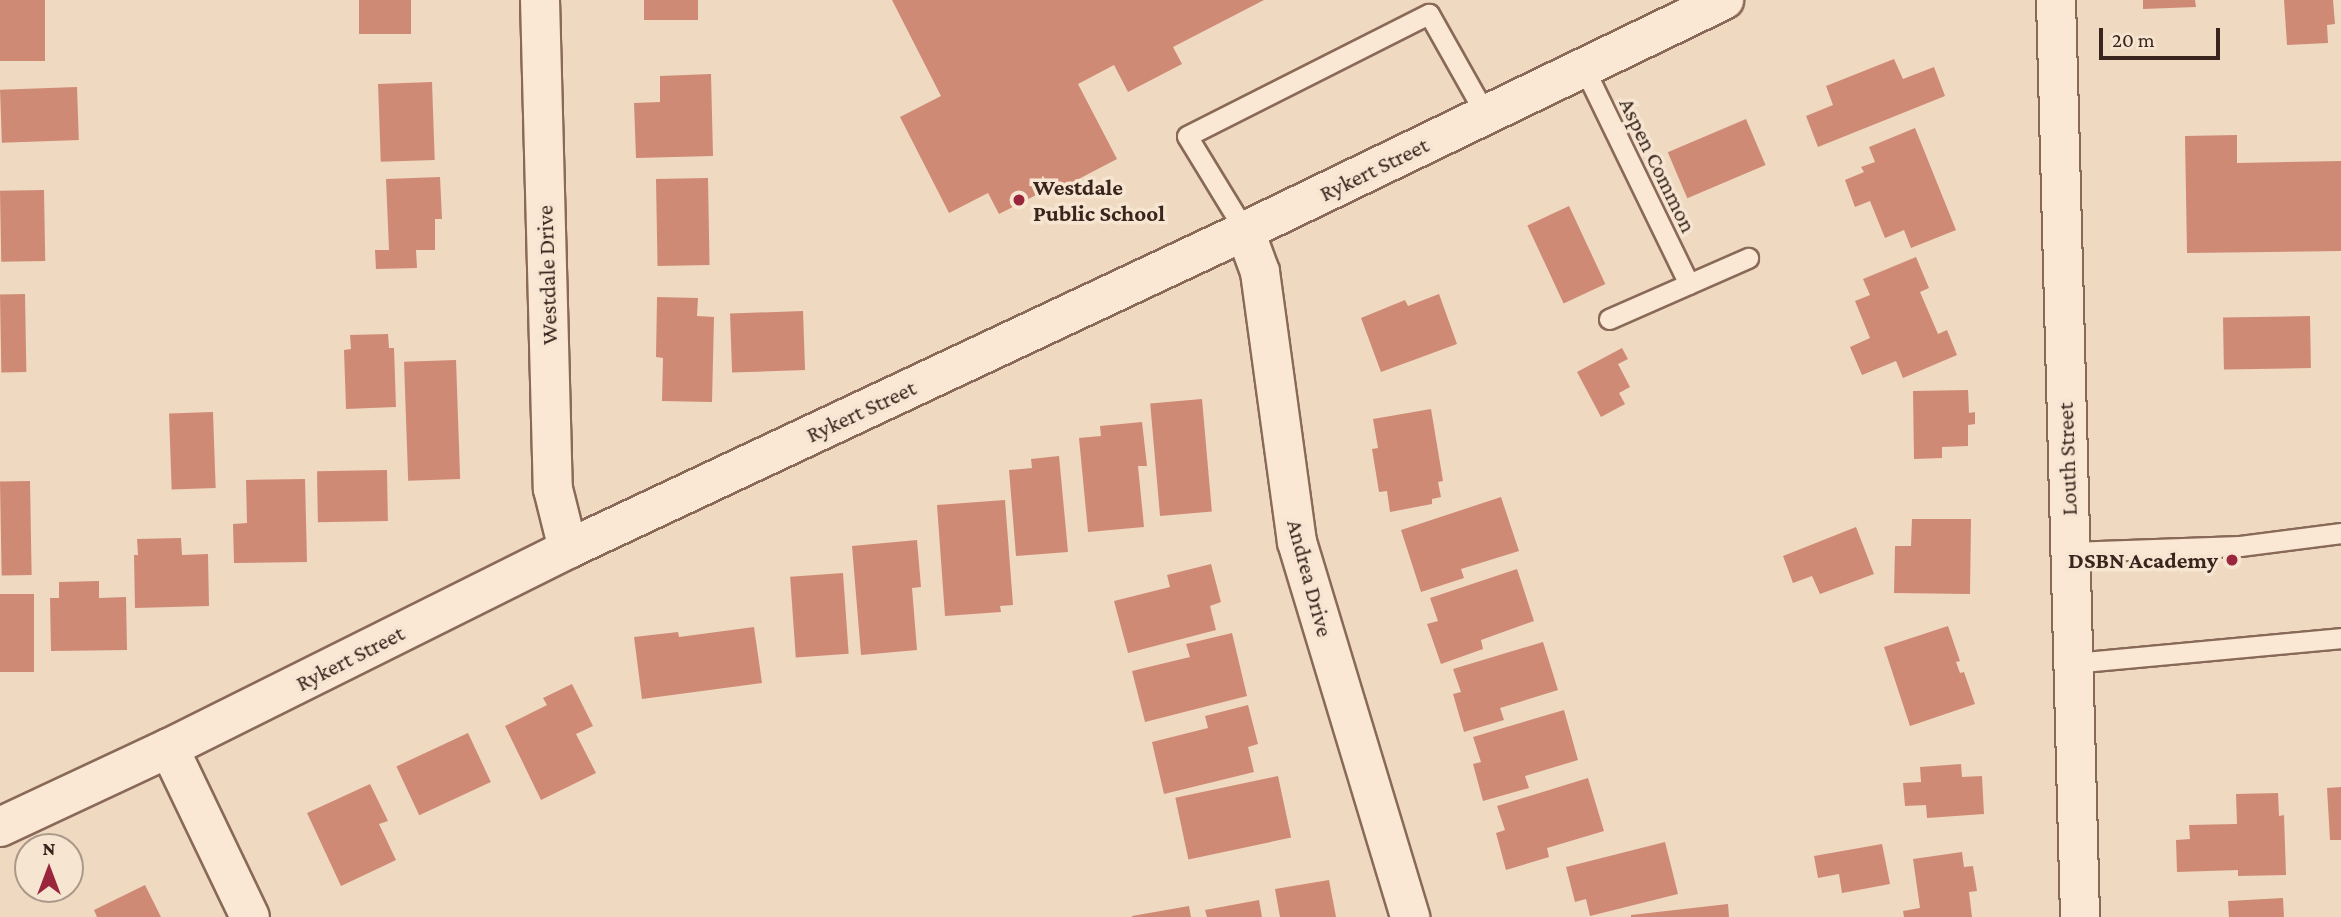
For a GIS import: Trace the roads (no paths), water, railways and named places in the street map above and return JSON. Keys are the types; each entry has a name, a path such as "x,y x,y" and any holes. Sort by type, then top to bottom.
{"street":[{"name":"Westdale Drive","path":"540,0 553,489 568,549"},
{"name":"Rykert Street","path":"0,827 169,748 568,549 1245,231 1724,0"},
{"path":"2029,0 2060,128"},
{"name":"Louth Street","path":"2056,0 2080,917"},
{"name":"Andrea Drive","path":"1245,231 1260,272 1297,542 1410,917"},
{"path":"169,748 250,917"}],"lane":[{"path":"1245,231 1187,136 1429,14 1486,115"},
{"name":"Aspen Common","path":"1584,68 1689,284"},
{"path":"1609,319 1748,258"},
{"path":"2070,552 2240,546 2341,533"},
{"path":"2073,663 2341,638"}],"place":[{"name":"Westdale Public School","path":"1019,200"},
{"name":"DSBN Academy","path":"2232,560"}]}
